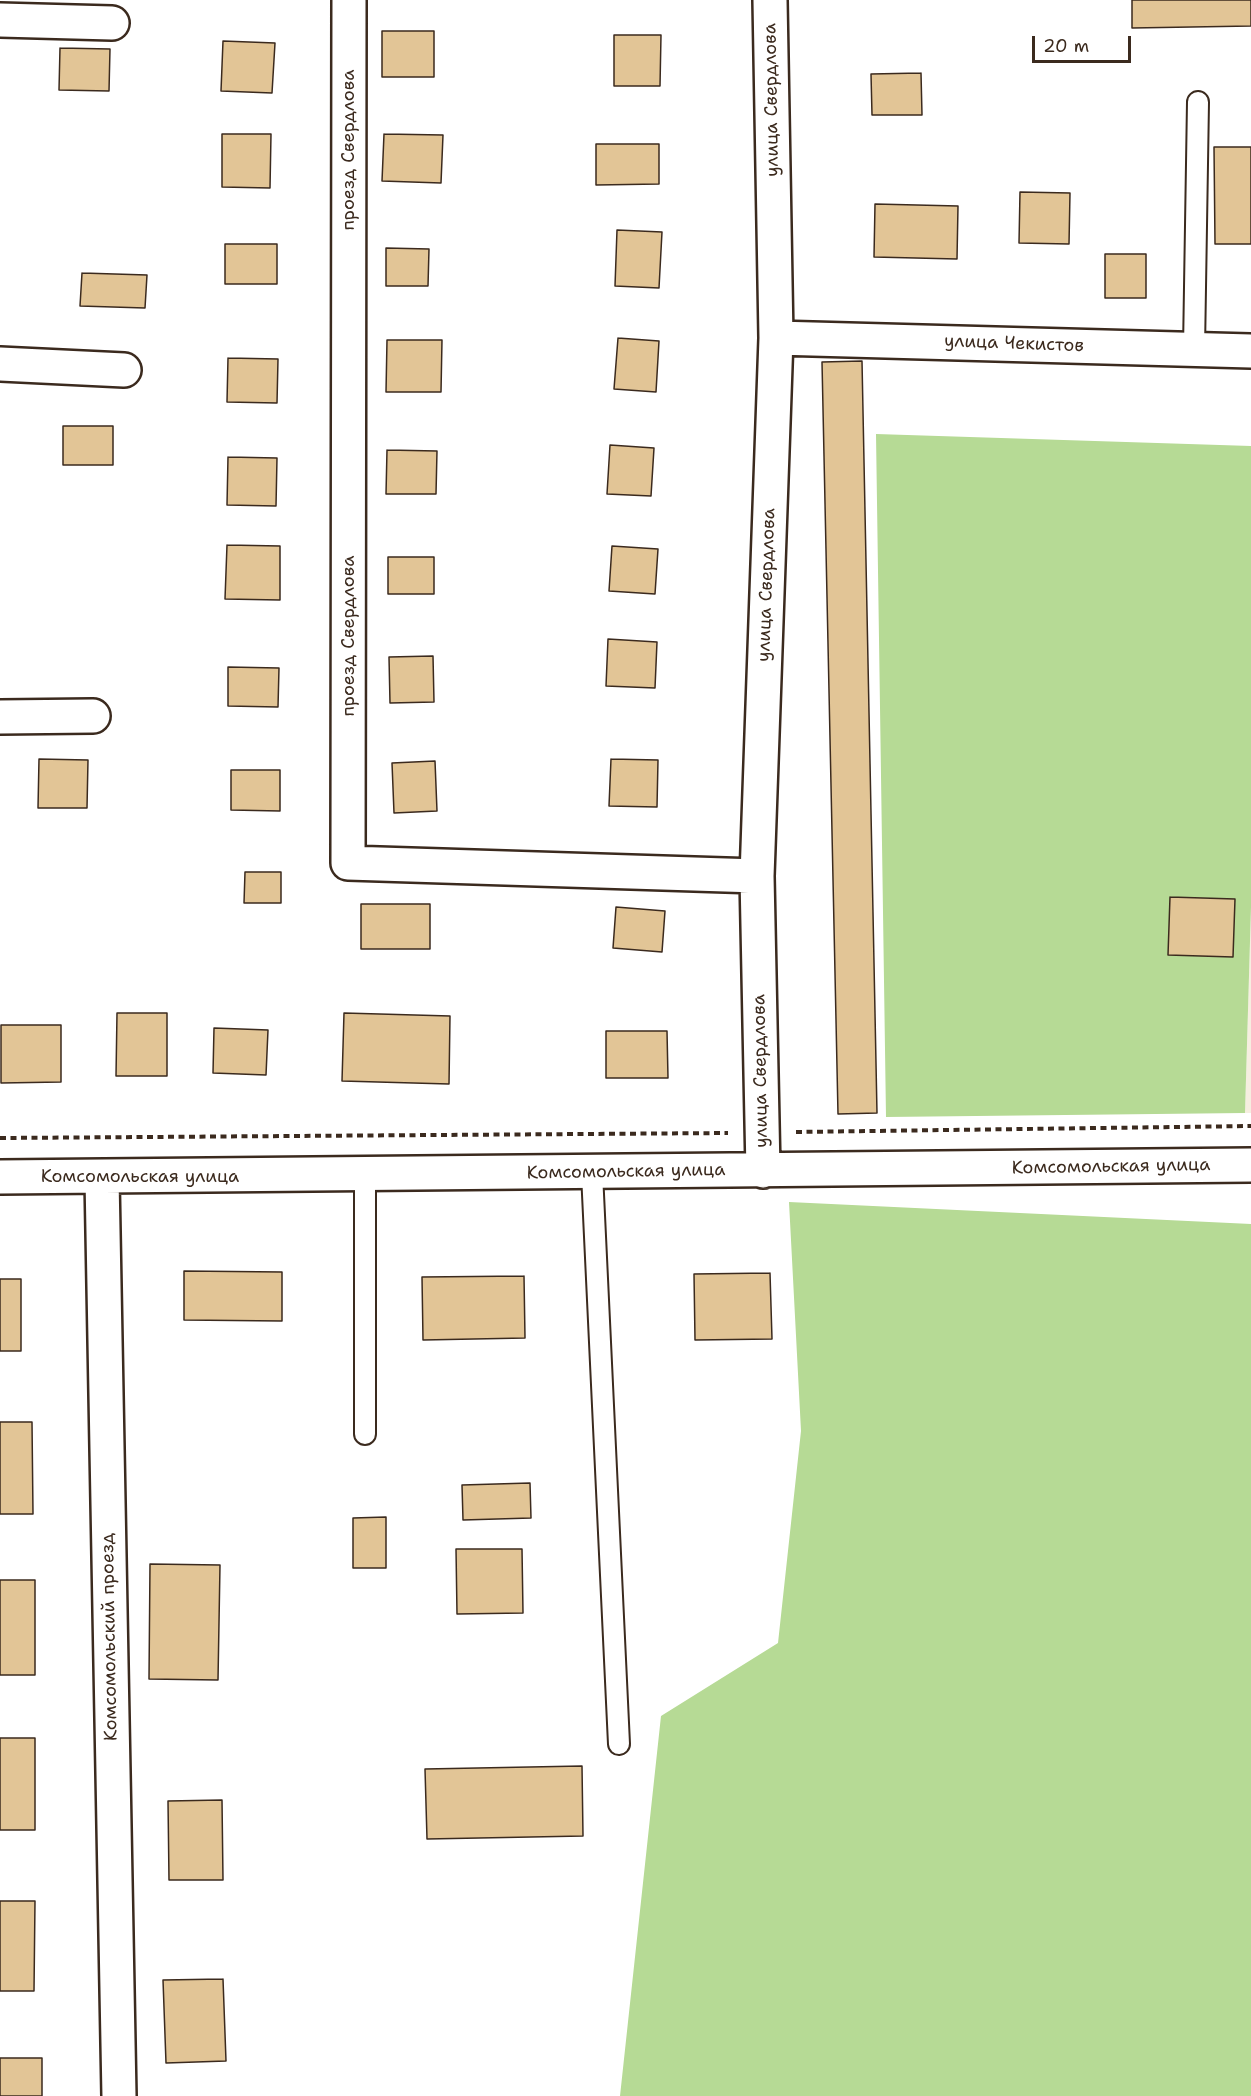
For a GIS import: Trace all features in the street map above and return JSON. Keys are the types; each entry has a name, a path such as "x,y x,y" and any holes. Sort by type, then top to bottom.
{"street":[{"name":"проезд Свердлова","path":"349,0 348,863 757,876"},
{"name":"улица Свердлова","path":"763,1171 757,876 776,338 770,0"},
{"path":"0,20 112,23"},
{"name":"улица Чекистов","path":"776,338 1251,351"},
{"path":"0,364 124,370"},
{"path":"0,717 93,716"},
{"name":"Комсомольская улица","path":"0,1177 102,1178 1251,1166"},
{"name":"Комсомольский проезд","path":"102,1178 119,2096"}],"lane":[{"path":"1194,349 1198,102"},
{"path":"592,1173 619,1744"},
{"path":"365,1175 365,1434"}],"path":[{"path":"0,1138 1251,1126"}],"shaded area":[{"path":"1251,907 1251,1113 1245,1113"}],"green space":[{"path":"876,434 1251,446 1251,907 1245,1113 886,1117"},
{"path":"789,1202 1251,1224 1251,2096 620,2096 661,1716 778,1643 801,1431"}],"building":[{"path":"1132,0 1251,0 1251,26 1132,28"},
{"path":"382,31 434,31 434,77 382,77"},
{"path":"614,35 661,35 660,86 614,86"},
{"path":"223,41 275,43 272,93 221,91"},
{"path":"60,48 110,49 109,91 59,90"},
{"path":"921,73 922,115 872,115 871,74"},
{"path":"222,134 271,134 270,188 222,187"},
{"path":"384,134 443,135 441,183 382,181"},
{"path":"596,144 659,144 659,184 596,185"},
{"path":"1214,147 1251,147 1251,244 1215,244"},
{"path":"1020,192 1070,193 1069,244 1019,243"},
{"path":"875,204 958,206 957,259 874,257"},
{"path":"617,230 662,232 659,288 615,286"},
{"path":"225,244 277,244 277,284 225,284"},
{"path":"386,248 429,249 428,286 386,286"},
{"path":"1105,254 1146,254 1146,298 1105,298"},
{"path":"82,273 147,275 145,308 80,306"},
{"path":"618,338 659,341 656,392 614,389"},
{"path":"387,340 442,340 441,392 386,392"},
{"path":"228,358 278,359 277,403 227,402"},
{"path":"862,361 877,1113 838,1114 822,362"},
{"path":"63,426 113,426 113,465 63,465"},
{"path":"610,445 654,448 651,496 607,494"},
{"path":"387,450 437,451 436,494 386,494"},
{"path":"228,457 277,458 276,506 227,505"},
{"path":"227,545 280,546 280,600 225,599"},
{"path":"612,546 658,549 655,594 609,591"},
{"path":"388,557 434,557 434,594 388,594"},
{"path":"608,639 657,642 655,688 606,686"},
{"path":"433,656 434,702 390,703 389,657"},
{"path":"228,667 279,668 278,707 228,706"},
{"path":"39,759 88,760 87,808 38,808"},
{"path":"611,759 658,760 657,807 609,806"},
{"path":"435,761 437,811 394,813 392,763"},
{"path":"231,770 280,770 280,811 231,810"},
{"path":"245,872 281,872 281,903 244,903"},
{"path":"1170,897 1235,899 1233,957 1168,955"},
{"path":"361,904 430,904 430,949 361,949"},
{"path":"616,907 665,911 662,952 613,948"},
{"path":"117,1013 167,1013 167,1076 116,1076"},
{"path":"344,1013 450,1016 449,1084 342,1081"},
{"path":"1,1025 61,1025 61,1082 1,1083"},
{"path":"214,1028 268,1030 266,1075 213,1073"},
{"path":"606,1031 667,1031 668,1078 606,1078"},
{"path":"184,1271 282,1272 282,1321 184,1320"},
{"path":"770,1273 772,1339 695,1340 694,1274"},
{"path":"524,1276 525,1338 423,1340 422,1277"},
{"path":"0,1279 21,1279 21,1351 0,1351"},
{"path":"0,1422 32,1422 33,1514 0,1514"},
{"path":"530,1483 531,1518 463,1520 462,1485"},
{"path":"386,1517 386,1568 353,1568 353,1518"},
{"path":"456,1549 522,1549 523,1613 457,1614"},
{"path":"150,1564 220,1565 218,1680 149,1679"},
{"path":"0,1580 35,1580 35,1675 0,1675"},
{"path":"0,1738 35,1738 35,1830 0,1830"},
{"path":"582,1766 583,1836 427,1839 425,1769"},
{"path":"222,1800 223,1880 169,1880 168,1801"},
{"path":"0,1901 35,1901 34,1991 0,1991"},
{"path":"223,1979 226,2061 166,2063 163,1980"},
{"path":"0,2058 42,2058 42,2096 0,2096"}]}
